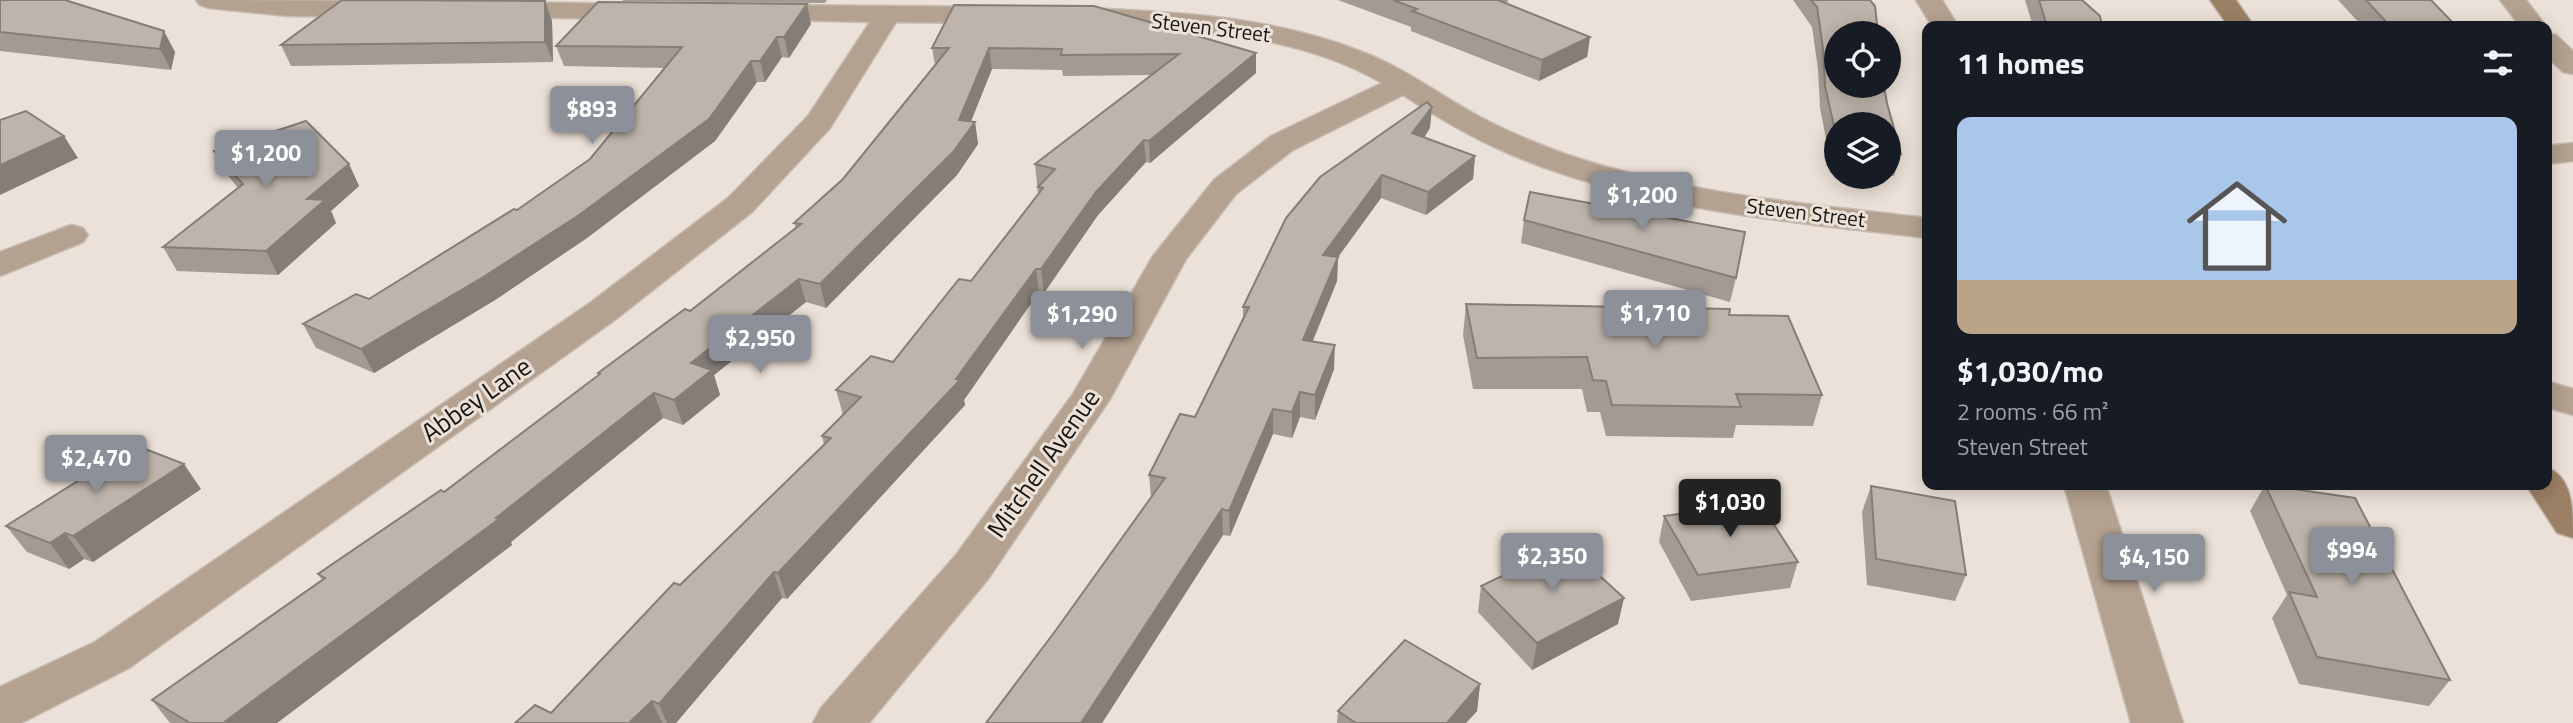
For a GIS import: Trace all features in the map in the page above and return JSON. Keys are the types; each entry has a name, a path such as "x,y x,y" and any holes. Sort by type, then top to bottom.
{"main road":[{"path":"2223,0 2238,21"},
{"path":"2551,490 2573,522"}],"street":[{"path":"209,0 289,8 414,9"},
{"path":"1929,0 1943,21"},
{"path":"2513,0 2529,21"},
{"path":"470,10 665,12"},
{"name":"Steven Street","path":"735,13 1188,20 1252,30 1306,42 1349,57 1405,83 1474,125 1563,164 1605,177 1675,194 1922,227"},
{"name":"Abbey Lane","path":"0,710 112,654 603,311 740,205 819,122 888,15"},
{"path":"2552,47 2573,66"},
{"name":"Mitchell Avenue","path":"839,723 972,566 1090,399 1170,256 1225,187 1282,143 1405,83"},
{"path":"2552,154 2573,152"},
{"path":"0,264 71,235"},
{"path":"2552,396 2573,402"},
{"path":"2087,490 2157,723"}],"building":[{"path":"0,0 65,0 164,31 160,49 0,32"},
{"path":"342,0 545,1 545,42 281,45"},
{"path":"1393,0 1502,0 1500,1 1590,37 1542,60 1412,11 1417,9"},
{"path":"1811,0 1870,0 1875,6 1877,21 1824,21 1824,67 1817,7"},
{"path":"2039,0 2082,0 2100,16 2101,21 2045,21"},
{"path":"2366,0 2431,0 2451,21 2385,21"},
{"path":"598,2 807,4 784,37 777,37 760,61 751,61 709,119 579,215 485,276 361,349 303,324 356,294 369,299 514,209 517,210 590,159 682,47 556,46"},
{"path":"954,5 1094,6 1256,53 1149,141 1144,140 1096,192 1041,269 1036,269 956,379 960,380 778,573 774,572 659,704 652,701 629,723 515,723 535,705 551,713 674,583 680,585 831,438 822,436 861,397 836,390 871,356 893,362 959,279 971,281 1043,188 1038,187 1055,169 1035,164 1179,54 1061,55 1062,49 989,48 959,120 975,122 953,152 820,284 799,279 691,363 712,370 674,400 654,393 496,518 499,519 223,723 190,723 152,700 325,578 318,574 441,490 444,492 600,374 598,373 685,309 690,311 801,224 794,223 843,179 949,48 932,48"},
{"path":"1828,98 1886,98 1889,112 1831,112"},
{"path":"1427,102 1432,107 1412,133 1475,156 1428,192 1382,175 1323,255 1338,257 1303,340 1335,345 1315,395 1300,392 1292,412 1273,409 1229,511 1222,509 1081,723 986,723 1165,478 1149,475 1180,414 1195,417 1249,307 1243,307 1286,218 1320,177"},
{"path":"26,111 64,136 0,165 0,120"},
{"path":"306,121 349,164 307,199 325,200 266,251 163,247 243,184 214,151"},
{"path":"1530,192 1745,232 1736,278 1524,220"},
{"path":"1466,304 1730,309 1729,315 1788,316 1822,395 1736,394 1741,407 1612,405 1606,381 1593,380 1587,357 1477,358"},
{"path":"135,445 184,464 73,536 65,533 50,543 6,526"},
{"path":"1871,486 1955,501 1966,575 1876,559"},
{"path":"2267,490 2300,490 2355,498 2450,680 2317,657 2289,592 2317,597"},
{"path":"1760,503 1798,562 1698,575 1664,516"},
{"path":"1566,545 1624,598 1537,643 1481,586"},
{"path":"1405,640 1480,684 1447,723 1356,723 1338,711"}]}
